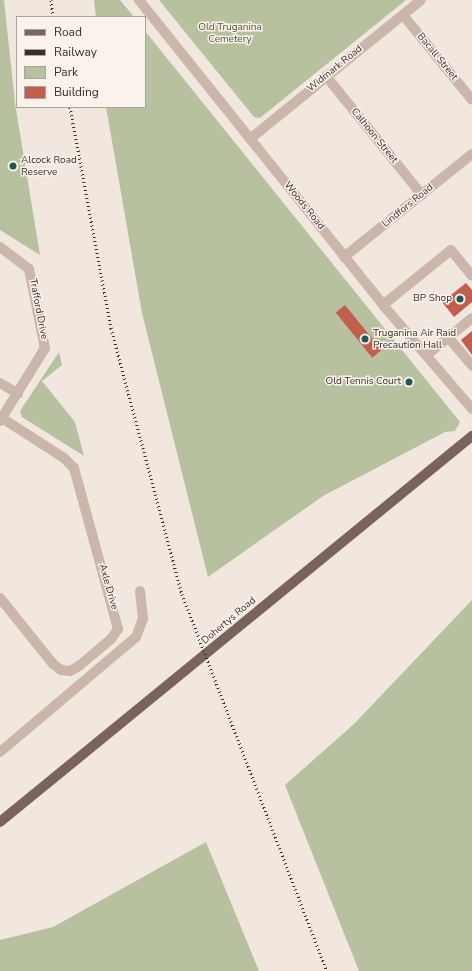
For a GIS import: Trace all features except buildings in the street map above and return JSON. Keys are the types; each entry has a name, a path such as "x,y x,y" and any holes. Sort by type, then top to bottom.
{"main road":[{"name":"Dohertys Road","path":"0,822 187,672 472,436"}],"street":[{"name":"Woods Road","path":"139,0 383,305 472,409"},
{"name":"Widmark Road","path":"250,139 421,0"},
{"name":"Bacall Street","path":"403,15 472,100"},
{"name":"Calhoon Street","path":"326,76 422,195"},
{"name":"Lindfors Road","path":"344,257 472,154"},
{"name":"Trafford Drive","path":"0,247 29,269 45,343 44,354 1,420"},
{"path":"383,305 451,250 472,276"},
{"path":"427,355 472,318"},
{"path":"448,337 472,366"},
{"path":"0,383 18,394"},
{"name":"Axle Drive","path":"0,598 53,664 62,670 70,671 79,666 111,639 118,629 74,468 64,458 1,420"},
{"path":"0,752 136,637 143,619 140,591"}],"green space":[{"name":"Alcock Road Reserve","path":"0,0 4,0 15,103 40,255 0,230"},
{"path":"94,0 120,0 133,16 96,16"},
{"name":"Old Truganina Cemetery","path":"159,0 406,0 260,118 254,117"},
{"path":"146,32 460,422 455,431 445,432 323,496 208,577 142,313 106,108 146,108"},
{"path":"59,352 62,365 42,381 75,422 84,456 22,417 20,411"},
{"path":"472,600 472,971 359,971 285,785 354,724"},
{"path":"206,842 259,971 0,971 0,940 53,927"}],"railway":[{"path":"51,0 53,16"},
{"path":"70,108 111,328 182,594 327,971"}],"place":[{"name":"Alcock Road Reserve","path":"13,166"},
{"name":"BP Shop","path":"460,299"},
{"name":"Truganina Air Raid Precaution Hall","path":"365,339"},
{"name":"Old Tennis Court","path":"409,382"}]}
